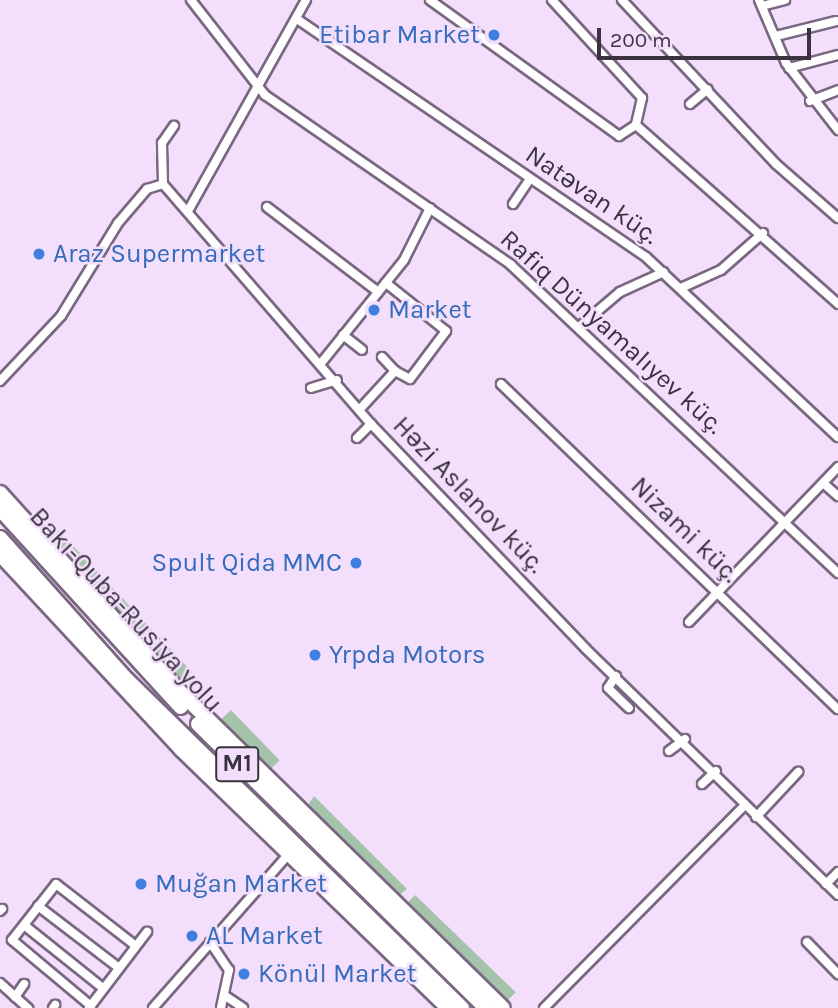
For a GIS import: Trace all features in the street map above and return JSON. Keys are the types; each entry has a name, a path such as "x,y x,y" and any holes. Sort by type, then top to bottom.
{"highway":[{"path":"0,493 170,682 503,1008"},
{"name":"Bakı-Quba-Rusiya yolu","path":"0,509 136,662 486,1008"},
{"name":"Bakı-Quba-Rusiya yolu","path":"0,538 127,680 463,1008"},
{"path":"0,554 100,666 448,1008"}],"street":[{"path":"188,211 260,91 306,0"},
{"path":"430,0 619,136 636,125 642,98 552,0"},
{"path":"622,0 708,89 768,157 838,218"},
{"path":"785,0 760,3 789,68 810,101 838,130"},
{"name":"Rafiq Dünyamalıyev küç.","path":"194,1 260,91 512,265 580,326 838,573"},
{"name":"Natəvan küç.","path":"297,19 664,272 838,437"},
{"path":"776,36 836,21"},
{"path":"789,68 838,55"},
{"path":"690,104 708,89"},
{"path":"810,101 838,90"},
{"path":"636,125 763,233 838,304"},
{"path":"0,381 61,316 92,262 142,195 163,184 162,143 174,126"},
{"path":"513,204 530,179"},
{"name":"Həzi Aslanov küç.","path":"163,184 322,362 371,424 616,676 685,739 756,817 838,895"},
{"path":"267,207 379,292"},
{"path":"322,362 386,283 430,208"},
{"path":"681,288 722,270 763,233"},
{"path":"580,326 620,292 664,272"},
{"path":"382,357 395,371 410,379 446,331 386,283"},
{"path":"343,335 362,350"},
{"path":"360,409 395,371"},
{"path":"311,388 337,380"},
{"name":"Nizami küç.","path":"501,384 720,591 838,709"},
{"path":"356,438 371,424"},
{"path":"689,622 838,467"},
{"path":"823,483 838,496"},
{"path":"616,676 608,688 629,708"},
{"path":"669,751 685,739"},
{"path":"702,784 716,771"},
{"path":"756,817 798,772"},
{"path":"544,1008 745,805"},
{"path":"153,1008 289,853"},
{"path":"825,884 838,872"},
{"path":"136,946 59,885 38,906 11,944 90,1007 147,932"},
{"path":"38,906 118,968"},
{"path":"24,925 103,988"},
{"path":"210,942 229,970 221,1008"},
{"path":"807,943 838,974"},
{"path":"0,983 28,1008"},
{"path":"15,997 24,984"},
{"path":"224,995 243,1008"}],"green space":[{"path":"58,530 192,672 178,682 48,541"},
{"path":"231,710 280,760 268,771 219,721"},
{"path":"314,796 407,889 398,896 306,808"},
{"path":"415,895 516,992 507,1002 406,904"}],"place":[{"name":"Etibar Market","path":"494,35"},
{"name":"Araz Supermarket","path":"39,254"},
{"name":"Market","path":"374,310"},
{"name":"Spult Qida MMC","path":"356,563"},
{"name":"Yrpda Motors","path":"315,655"},
{"name":"Muğan Market","path":"141,884"},
{"name":"AL Market","path":"192,936"},
{"name":"Könül Market","path":"244,974"}]}
